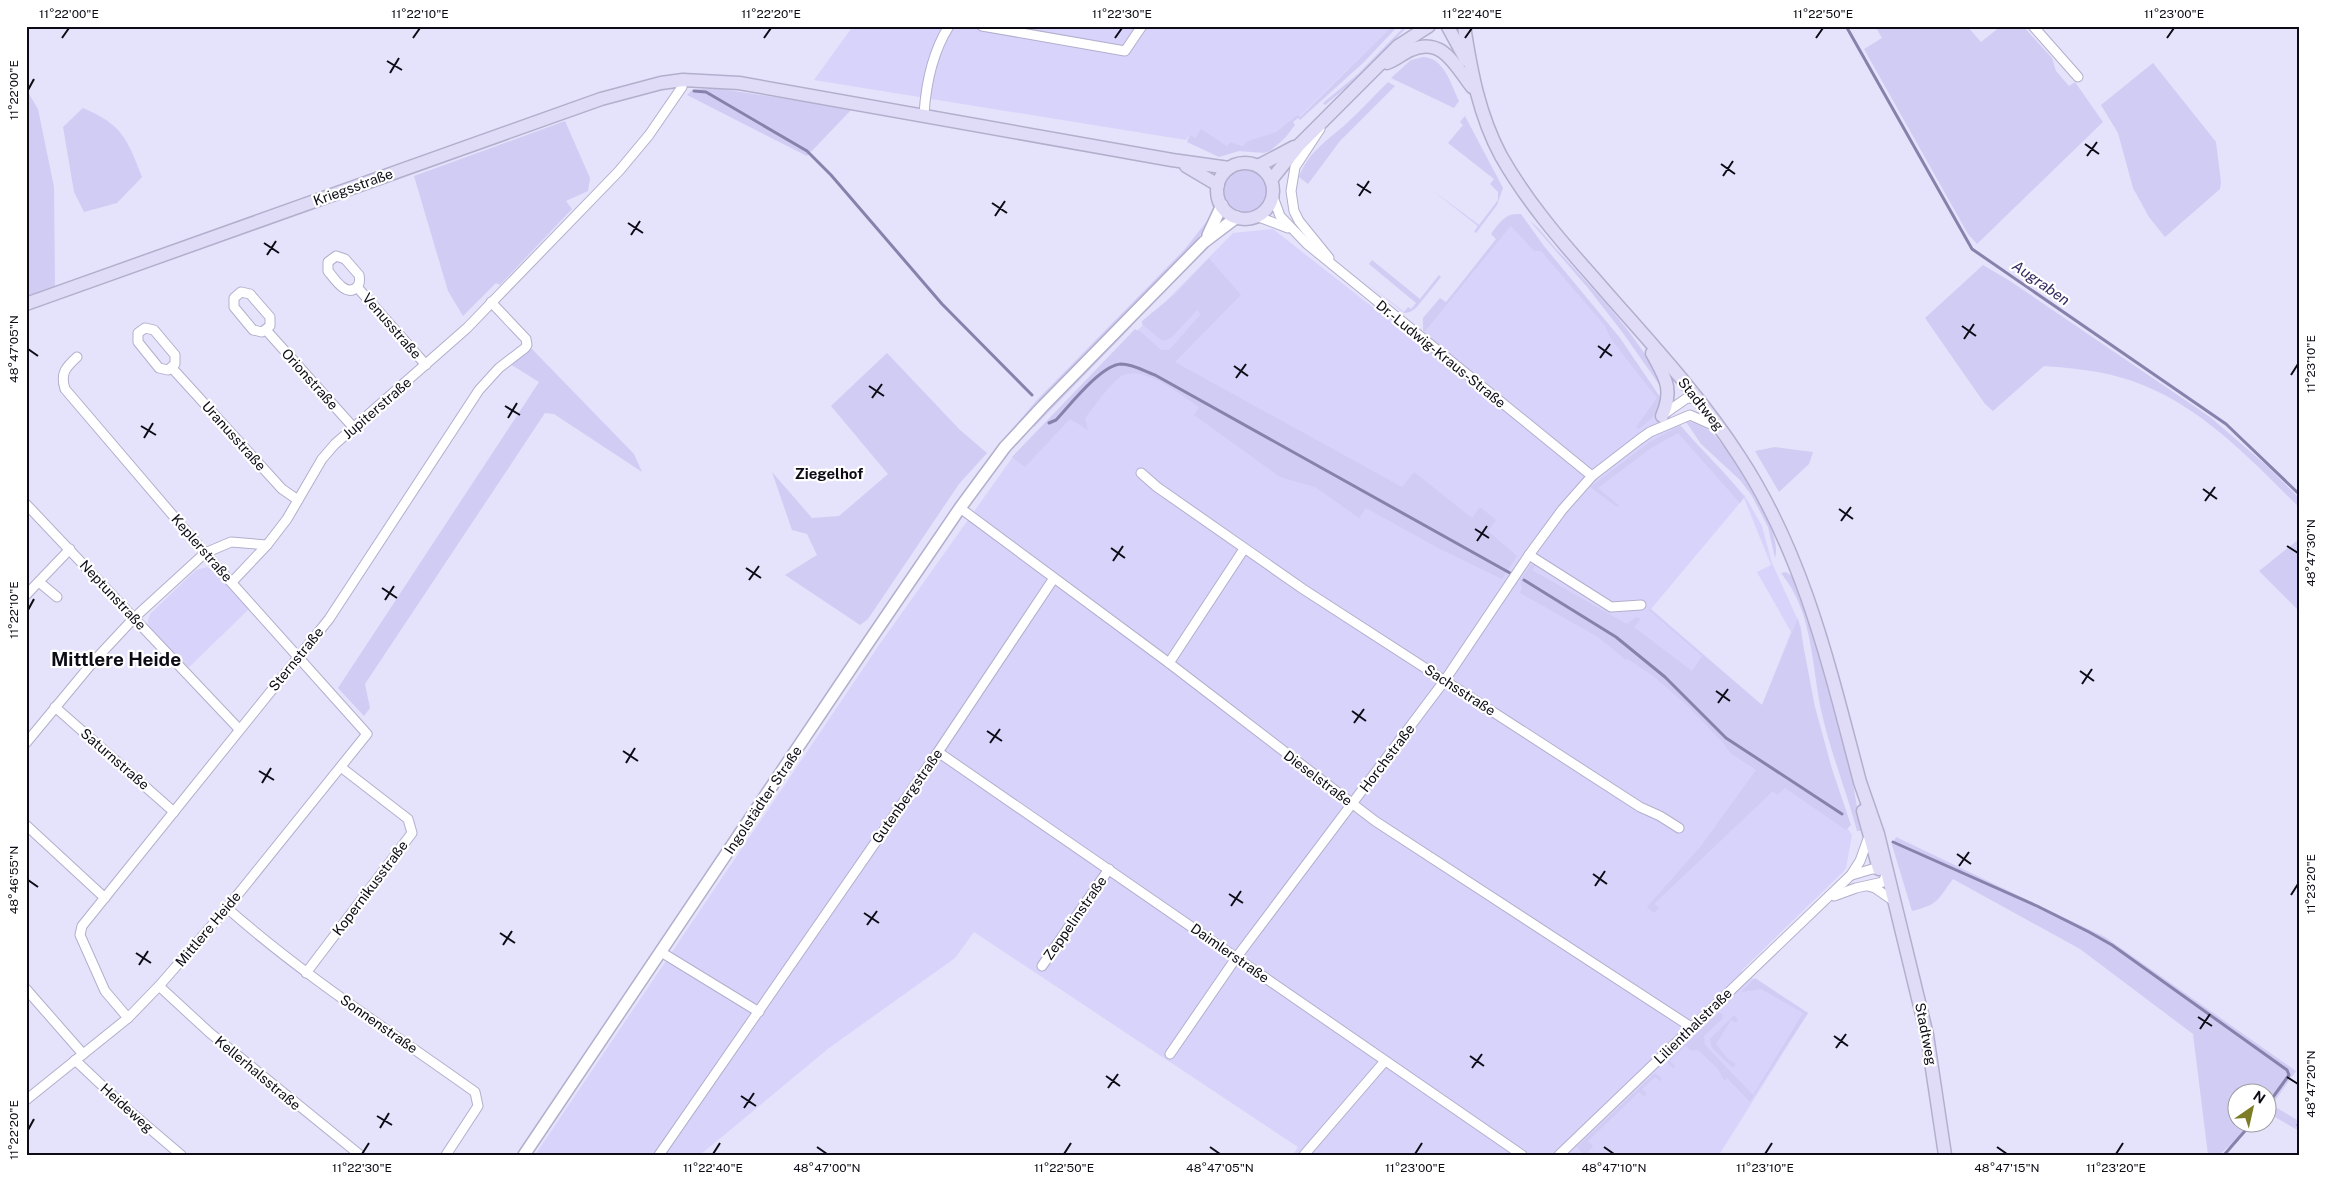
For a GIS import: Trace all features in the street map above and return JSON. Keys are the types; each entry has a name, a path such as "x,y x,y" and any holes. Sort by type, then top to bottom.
{"main road":[{"path":"1271,180 1299,145 1398,46 1410,26"},
{"path":"1398,46 1429,26"},
{"path":"1435,26 1450,27"},
{"name":"Stadtweg","path":"1464,26 1474,90 1500,155 1524,192 1566,247 1642,333 1721,429 1759,487 1783,534 1800,578 1824,652 1860,782 1870,808 1891,899 1898,915"},
{"name":"Stadtweg","path":"1450,27 1470,67"},
{"path":"1380,65 1391,62 1418,48 1433,47 1445,53 1456,62 1474,90"},
{"name":"Kriegsstraße","path":"26,304 601,99 661,83 683,80 739,83 924,114 1172,160"},
{"path":"1258,166 1299,145"},
{"path":"1172,160 1229,168 1243,163 1258,166 1271,180 1273,197 1264,212 1256,216 1237,217 1222,205 1217,192 1218,185 1220,178 1229,168"},
{"path":"1172,160 1208,177 1218,185"},
{"path":"1642,333 1669,390 1668,403 1662,416"},
{"name":"Stadtweg","path":"1860,782 1869,836 1885,872 1898,915 1927,1035 1945,1155"}],"street":[{"path":"924,114 930,65 949,26"},
{"path":"982,26 1125,51 1142,26"},
{"path":"2033,26 2078,77"},
{"name":"Jupiterstraße","path":"232,582 267,545 288,519 322,459 354,428 467,328 619,171 649,136 682,87 683,80"},
{"path":"1322,123 1315,138 1296,167 1291,183 1292,201 1294,211 1304,230 1322,248 1336,269"},
{"name":"Dr.-Ludwig-Kraus-Straße","path":"1273,197 1280,216 1292,230 1336,269 1592,476"},
{"path":"1204,242 1222,205"},
{"name":"Dr.-Ludwig-Kraus-Straße","path":"1256,216 1292,230"},
{"path":"1204,242 1237,217"},
{"name":"Ingolstädter Straße","path":"524,1155 960,508 1005,448 1043,406 1204,242"},
{"name":"Venusstraße","path":"357,287 426,365"},
{"name":"Orionstraße","path":"241,292 250,294 268,315 271,322 266,330 262,332 253,330 235,309 233,302 237,294 241,292"},
{"name":"Sternstraße","path":"128,1018 104,991 80,935 82,926 239,729 299,658 328,619 480,390 499,368 527,344 526,339 491,302"},
{"name":"Uranusstraße","path":"150,328 154,330 174,353 176,360 172,368 168,370 159,368 139,344 137,338 141,330 150,328"},
{"name":"Orionstraße","path":"266,330 354,428"},
{"name":"Keplerstraße","path":"78,357 65,368 61,378 65,389 205,553 367,734"},
{"name":"Uranusstraße","path":"172,368 282,489 298,500"},
{"name":"Horchstraße","path":"1650,432 1662,416 1687,398 1698,399"},
{"name":"Horchstraße","path":"1170,1054 1236,958 1445,680 1529,555 1562,510 1592,476 1650,432 1690,415 1721,429"},
{"name":"Sachsstraße","path":"1141,473 1157,487 1244,549 1640,807 1660,816 1679,828"},
{"name":"Neptunstraße","path":"26,504 239,729"},
{"name":"Dieselstraße","path":"960,508 1169,663 1352,804 1398,837 1691,1026"},
{"path":"26,743 93,662 134,618 205,553 231,542 267,545"},
{"name":"Neptunstraße","path":"26,595 70,549"},
{"path":"1169,663 1244,549"},
{"path":"1529,555 1611,607 1641,606"},
{"name":"Gutenbergstraße","path":"659,1155 938,752 1054,578"},
{"path":"39,582 57,597"},
{"name":"Saturnstraße","path":"55,707 174,812"},
{"name":"Mittlere Heide","path":"26,1100 128,1018 159,986 342,768 367,734"},
{"name":"Daimlerstraße","path":"938,752 1522,1155"},
{"name":"Kopernikusstraße","path":"306,973 412,833 408,818 342,768"},
{"path":"26,824 105,898"},
{"name":"Lilienthalstraße","path":"1559,1155 1691,1026 1829,898 1851,875 1860,860 1869,836"},
{"name":"Zeppelinstraße","path":"1042,966 1109,869"},
{"path":"1851,875 1863,870 1885,872"},
{"name":"Lilienthalstraße","path":"1829,898 1868,886 1885,872"},
{"path":"1868,886 1875,888 1891,899"},
{"name":"Sonnenstraße","path":"226,908 265,942 306,973 475,1092 478,1106 446,1155"},
{"path":"662,952 759,1012"},
{"name":"Kellerhalsstraße","path":"159,986 210,1032 360,1155"},
{"path":"26,989 83,1054"},
{"name":"Heideweg","path":"75,1060 127,1109 182,1155"},
{"path":"1304,1155 1385,1061"}],"shaded area":[{"path":"853,26 1392,26 1299,117 1297,115 1276,132 1247,141 1243,146 1230,142 1227,146 1201,130 1195,138 1190,134 1186,140 814,80"},
{"path":"1392,26 1398,26 1364,62 1300,120 1298,118 1293,122 1295,125 1285,138 1270,151 1264,153 1239,151 1219,157 1187,142 1190,134 1195,138 1201,129 1227,146 1230,142 1243,146 1247,141 1276,132 1297,115 1300,117"},
{"path":"1405,26 1408,26 1360,76 1325,105 1323,103 1358,74"},
{"path":"1875,26 1967,26 1981,42 2001,26 2023,26 2052,58 2056,71 2069,86 2075,82 2103,122 1977,244 1968,234 1864,49 1882,38"},
{"path":"1423,57 1437,62 1446,73 1459,101 1454,108 1391,78 1411,60"},
{"path":"2153,63 2216,142 2221,182 2220,189 2165,237 2149,217 2133,188 2118,133 2101,105"},
{"path":"1388,82 1395,86 1340,141 1308,184 1299,177 1313,153"},
{"path":"714,88 852,109 807,156 687,95 692,90"},
{"path":"26,89 38,109 54,187 55,287 26,298"},
{"path":"83,108 107,121 122,135 142,177 117,203 84,212 74,192 63,127"},
{"path":"1465,116 1503,188 1497,205 1476,233 1474,232 1478,226 1432,190 1479,225 1498,200 1498,192 1490,184 1494,179 1448,143 1463,125 1460,122"},
{"path":"565,121 590,178 588,191 566,201 572,209 500,285 496,283 463,316 448,291 414,176"},
{"path":"1246,168 1259,172 1265,178 1269,191 1265,204 1259,210 1246,214 1233,210 1227,204 1223,191 1227,178 1233,172"},
{"path":"1512,214 1521,214 1544,246 1620,338 1662,400 1652,418 1639,429 1636,427 1657,398 1611,339 1605,326 1541,251 1534,251 1511,226 1425,332 1423,331 1423,318 1440,298 1446,302 1496,239 1491,234 1499,224"},
{"path":"1210,217 1213,218 1197,240 1037,402 997,451 995,449 1036,401 1185,249"},
{"path":"1530,221 1618,318 1645,355 1656,373 1663,390 1623,333 1588,288"},
{"path":"1511,226 1526,228 1617,335 1654,388 1662,407 1745,496 1762,526 1772,563 1801,627 1811,709 1848,829 1852,835 1846,868 1842,873 1741,971 1808,1013 1719,1155 1293,1155 1298,1147 974,932 955,958 829,1048 700,1155 535,1155 877,648 1012,458 1233,233 1273,229 1417,342","holes":["1744,498 1771,565 1757,572 1791,632 1762,705 1651,609"]},
{"path":"1209,258 1241,295 1175,362 1402,487 1414,472 1472,518 1480,507 1496,520 1488,531 1517,556 1502,579 1440,549 1366,508 1359,518 1315,487 1280,477 1194,415 1199,407 1172,388 1139,374 1129,373 1120,377 1110,386 1085,418 1088,430 1070,419 1025,467 1012,457 1135,329 1161,350 1169,350 1201,314 1197,310 1172,337 1164,341 1142,324 1142,321 1175,294"},
{"path":"1372,260 1420,299 1439,275 1441,277 1416,308 1404,313 1364,281 1404,312 1408,307 1411,309 1416,303 1369,264"},
{"path":"1983,265 2010,281 2210,417 2267,466 2299,498 2299,507 2238,448 2194,413 2171,398 2146,386 2119,377 2091,371 2044,366 1993,411 1985,404 1925,318"},
{"path":"1128,326 1132,326 1034,427 1032,425"},
{"path":"530,347 634,454 642,472 554,414 545,413 365,684 370,708 364,716 338,688 539,382 510,364"},
{"path":"887,353 959,429 987,453 959,484 868,619 860,625 785,575 817,555 807,534 792,530 772,472 812,518 839,516 888,474 831,406"},
{"path":"1688,421 1712,433 1745,476 1756,494 1772,530 1776,546 1775,558 1768,527 1752,496 1740,480 1701,444 1686,422"},
{"path":"1680,425 1744,497 1740,503 1678,433 1651,448 1598,488 1619,505 1617,507 1590,487 1650,442"},
{"path":"1775,447 1813,452 1809,464 1779,492 1755,451"},
{"path":"2299,539 2299,611 2259,571"},
{"path":"1536,564 1532,570 1627,624 1636,617 1641,619 1634,627 1692,671 1702,656 1650,609 1762,705 1798,618 1815,707 1832,769 1851,825 1846,830 1785,788 1777,795 1773,791 1654,904 1659,908 1654,913 1647,907 1701,846 1756,770 1730,753 1724,744 1688,706 1653,676 1628,659 1626,660 1598,637 1520,593 1522,588 1520,580 1531,565"},
{"path":"207,567 216,572 249,609 187,669 149,629 148,621 150,614 196,570"},
{"path":"1786,572 1793,577 1835,711 1853,783 1861,831 1857,831 1830,744 1818,696 1806,623 1792,589 1781,573"},
{"path":"1896,837 2105,937 2296,1071 2278,1096 2278,1084 2228,1084 2228,1134 2243,1134 2219,1155 2208,1155 2193,1034 2080,949 1953,879 1937,900 1928,906 1912,911 1892,845"},
{"path":"1755,978 1808,1013 1750,1102 1727,1078 1724,1081 1718,1069 1698,1050 1691,1051 1686,1046 1670,1061 1675,1066 1673,1068 1667,1062 1718,1013 1721,1013 1723,1015 1722,1019 1704,1036 1705,1045 1753,1095 1803,1013 1761,989 1741,992"},
{"path":"1734,1015 1738,1020 1736,1023 1731,1020 1716,1044 1728,1059 1736,1064 1733,1068 1712,1048 1710,1039"},
{"path":"1655,1073 1662,1079 1660,1081 1655,1077 1642,1089 1647,1094 1644,1096 1639,1092 1588,1141 1593,1146 1588,1152 1590,1155 1584,1155 1577,1147"},
{"path":"2278,1109 2299,1121 2299,1131 2278,1119"}],"waterway":[{"name":"Augraben","path":"1846,26 1972,249 2226,424 2299,494"},
{"path":"694,91 706,92 807,151 831,175 942,304 1032,395"},
{"path":"1049,423 1056,420 1086,387 1104,371 1121,364 1134,366 1155,375 1510,573"},
{"path":"1524,580 1616,637 1665,677 1726,738 1842,814"},
{"path":"1893,842 2037,906 2112,945 2287,1070 2289,1075 2278,1090"},
{"path":"2224,1155 2242,1134"}],"district":[{"name":"Ziegelhof","path":"829,474"},
{"name":"Mittlere Heide","path":"116,659"}]}
